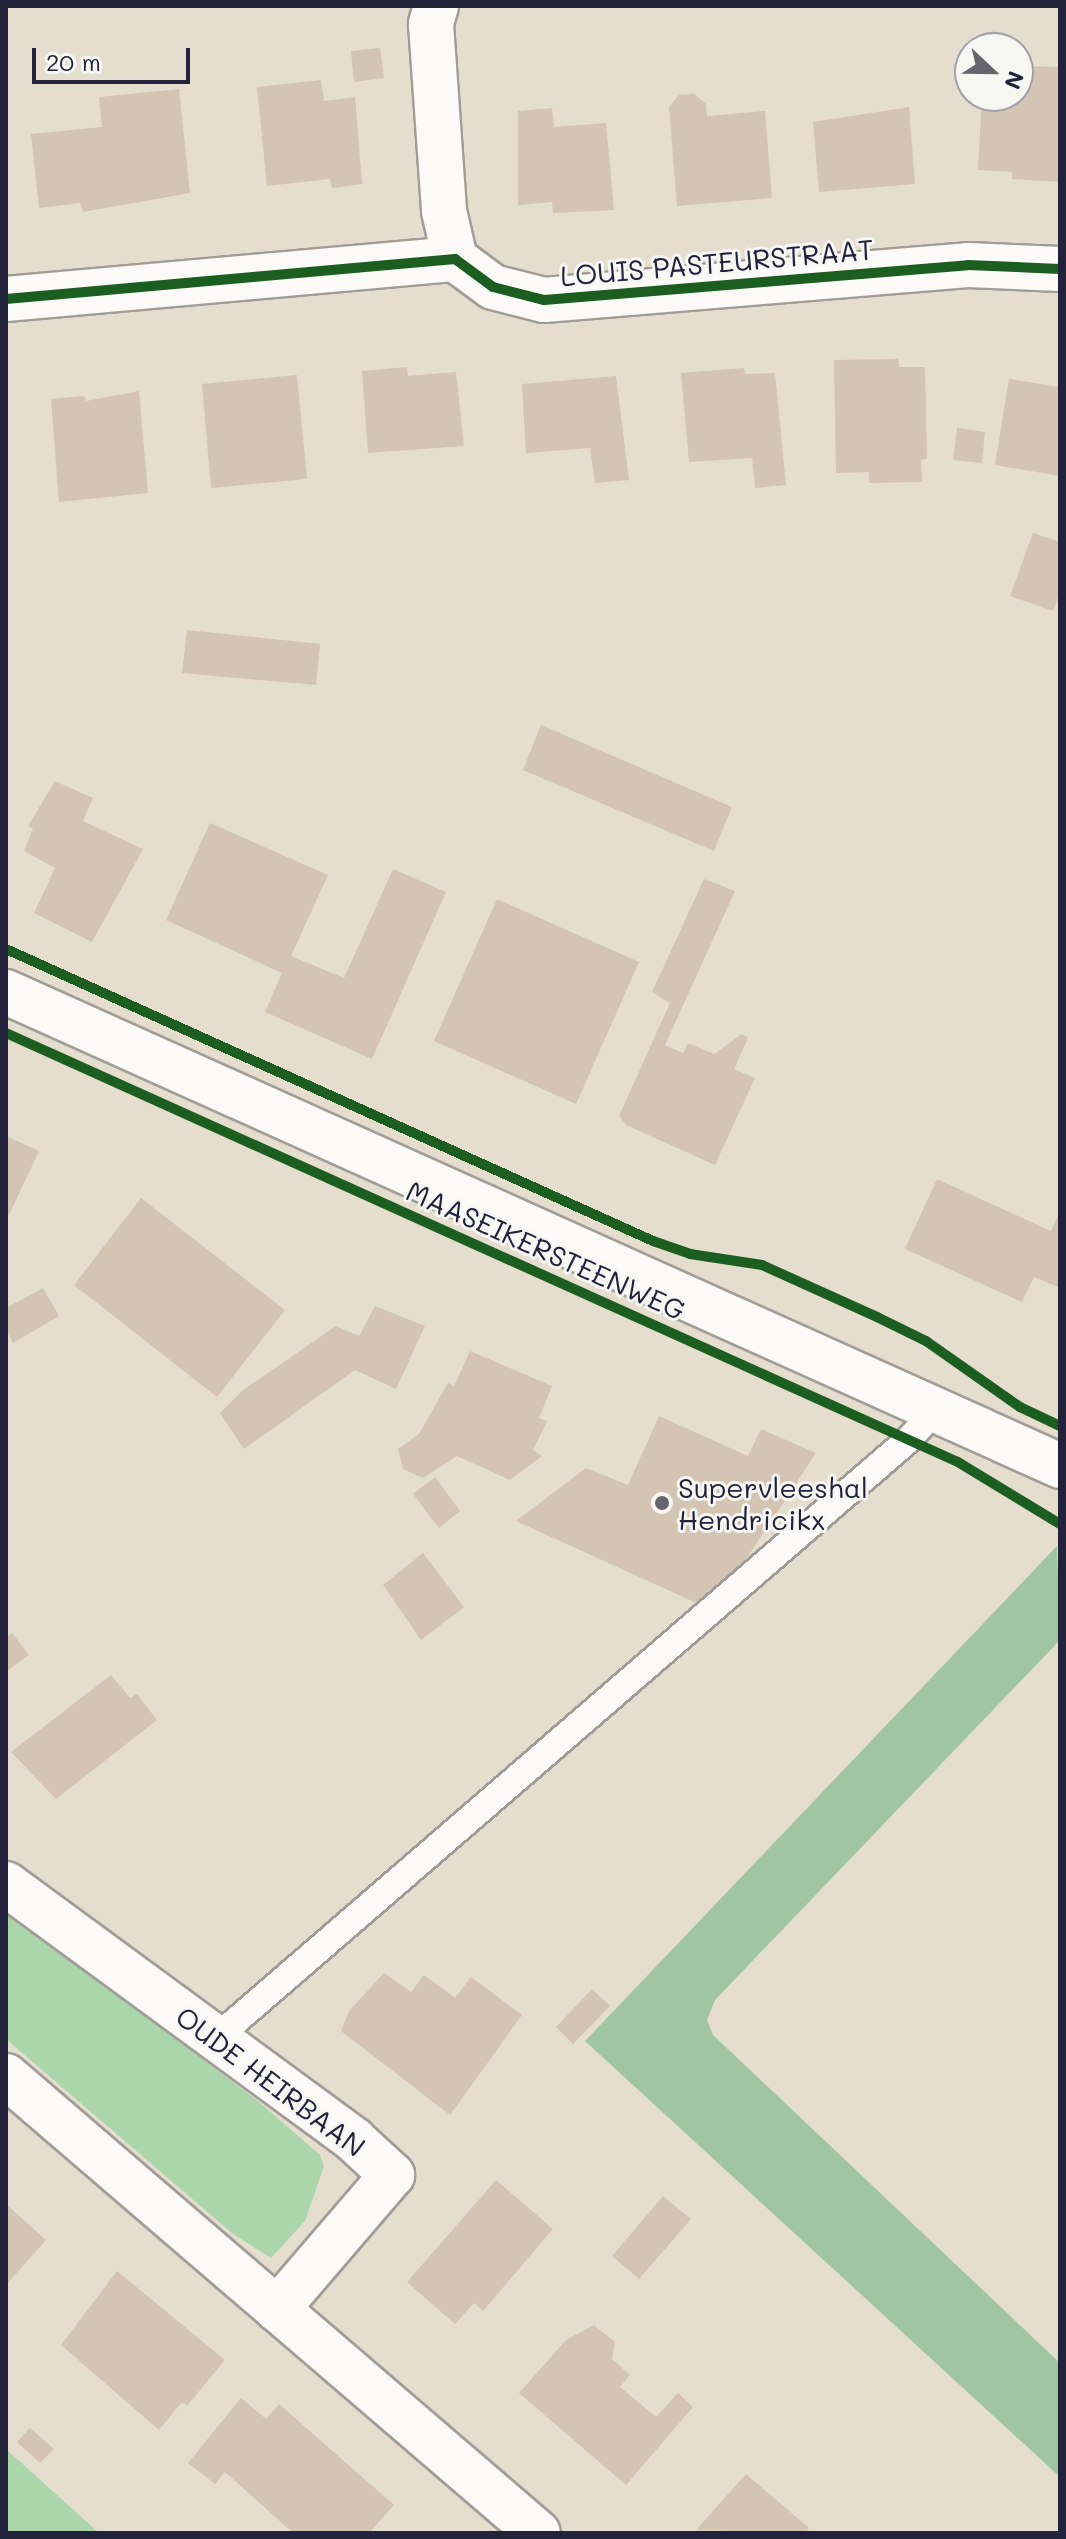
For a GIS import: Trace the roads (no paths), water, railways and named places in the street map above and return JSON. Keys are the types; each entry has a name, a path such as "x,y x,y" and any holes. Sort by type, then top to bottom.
{"street":[{"path":"6,299 455,259 444,211 431,24 436,6"},
{"name":"LOUIS PASTEURSTRAAT","path":"455,259 493,287 544,300 968,265 1060,269"},
{"name":"MAASEIKERSTEENWEG","path":"6,992 1060,1466"},
{"name":"OUDE HEIRBAAN","path":"6,1884 354,2140 392,2175 277,2309"},
{"path":"6,2076 538,2533"}],"lane":[{"path":"216,2038 897,1450 936,1410"}],"place":[{"name":"Supervleeshal Hendricikx","path":"662,1503"}]}
